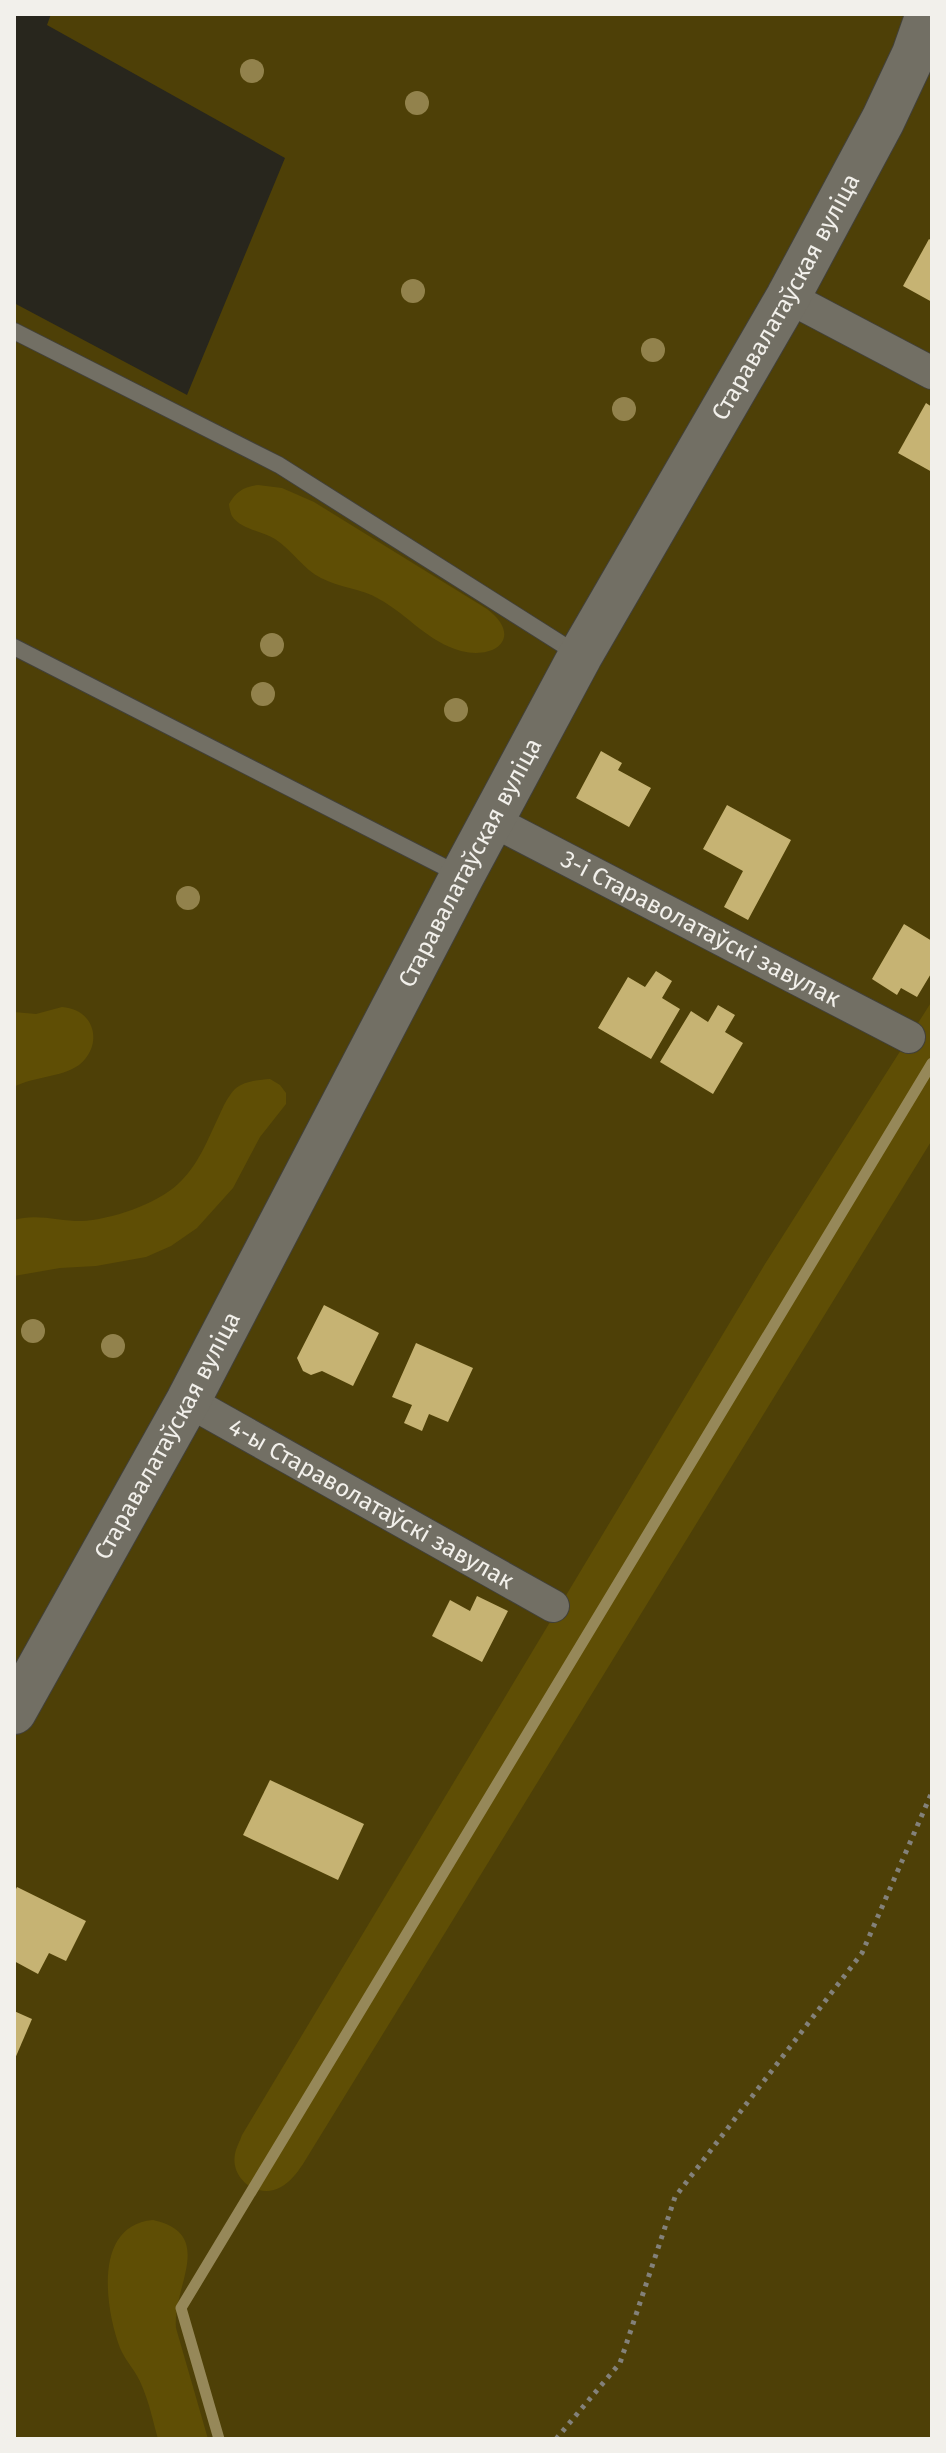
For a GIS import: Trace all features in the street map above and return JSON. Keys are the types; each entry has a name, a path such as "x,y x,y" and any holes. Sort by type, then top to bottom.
{"street":[{"name":"Старавалатаўская вуліца","path":"14,1712 188,1401 580,656 788,297 883,120 914,54 928,14"},
{"path":"788,297 932,373"},
{"name":"3-і Стараволатаўскі завулак","path":"493,821 909,1037"},
{"name":"4-ы Стараволатаўскі завулак","path":"188,1401 553,1606"}],"lane":[{"path":"14,331 279,465 580,656"},
{"path":"14,647 462,876"}],"path":[{"path":"556,2439 620,2363 675,2197 862,1953 932,1792"}],"shaded area":[{"path":"51,14 932,14 932,2439 14,2439 14,303 187,395 285,158 47,25"},
{"path":"258,485 282,488 314,502 487,609 503,628 501,644 495,649 474,653 449,647 379,599 315,574 275,539 246,527 232,516 229,504 234,496"},
{"path":"932,1001 932,1140 303,2164 281,2187 263,2191 248,2185 241,2179 235,2163 242,2135 765,1264"},
{"path":"62,1007 82,1014 92,1029 92,1048 87,1057 72,1069 14,1087 14,1012 36,1014"},
{"path":"270,1079 286,1093 286,1104 260,1137 233,1188 197,1228 171,1246 146,1257 14,1276 14,1220 30,1217 93,1220 132,1210 158,1198 178,1184 191,1169 235,1089 256,1080"},
{"path":"153,2220 172,2227 183,2237 187,2250 176,2328 208,2439 158,2439 144,2392 122,2353 110,2312 108,2271 112,2252 120,2236 134,2225"}],"building":[{"path":"929,239 932,241 932,302 903,286"},
{"path":"926,403 932,407 932,472 898,453"},
{"path":"601,751 622,763 618,770 651,788 629,827 576,798"},
{"path":"727,805 791,840 748,920 724,907 743,871 703,849"},
{"path":"904,924 932,941 932,972 917,997 901,988 897,995 872,979"},
{"path":"656,971 672,981 662,998 680,1009 651,1059 598,1028 628,977 645,987"},
{"path":"718,1005 735,1015 725,1032 743,1043 713,1094 660,1062 691,1011 708,1022"},
{"path":"324,1305 379,1333 353,1386 322,1371 311,1375 303,1371 297,1358"},
{"path":"416,1343 473,1368 448,1422 429,1414 422,1431 404,1423 412,1405 392,1397"},
{"path":"477,1596 508,1611 482,1662 432,1636 450,1600 470,1611"},
{"path":"270,1780 364,1824 338,1880 243,1835"},
{"path":"17,1887 86,1921 66,1961 49,1953 38,1974 14,1961 14,1893"},
{"path":"14,2011 32,2019 14,2061"}],"waterway":[{"path":"219,2439 181,2308 932,1063"}]}
